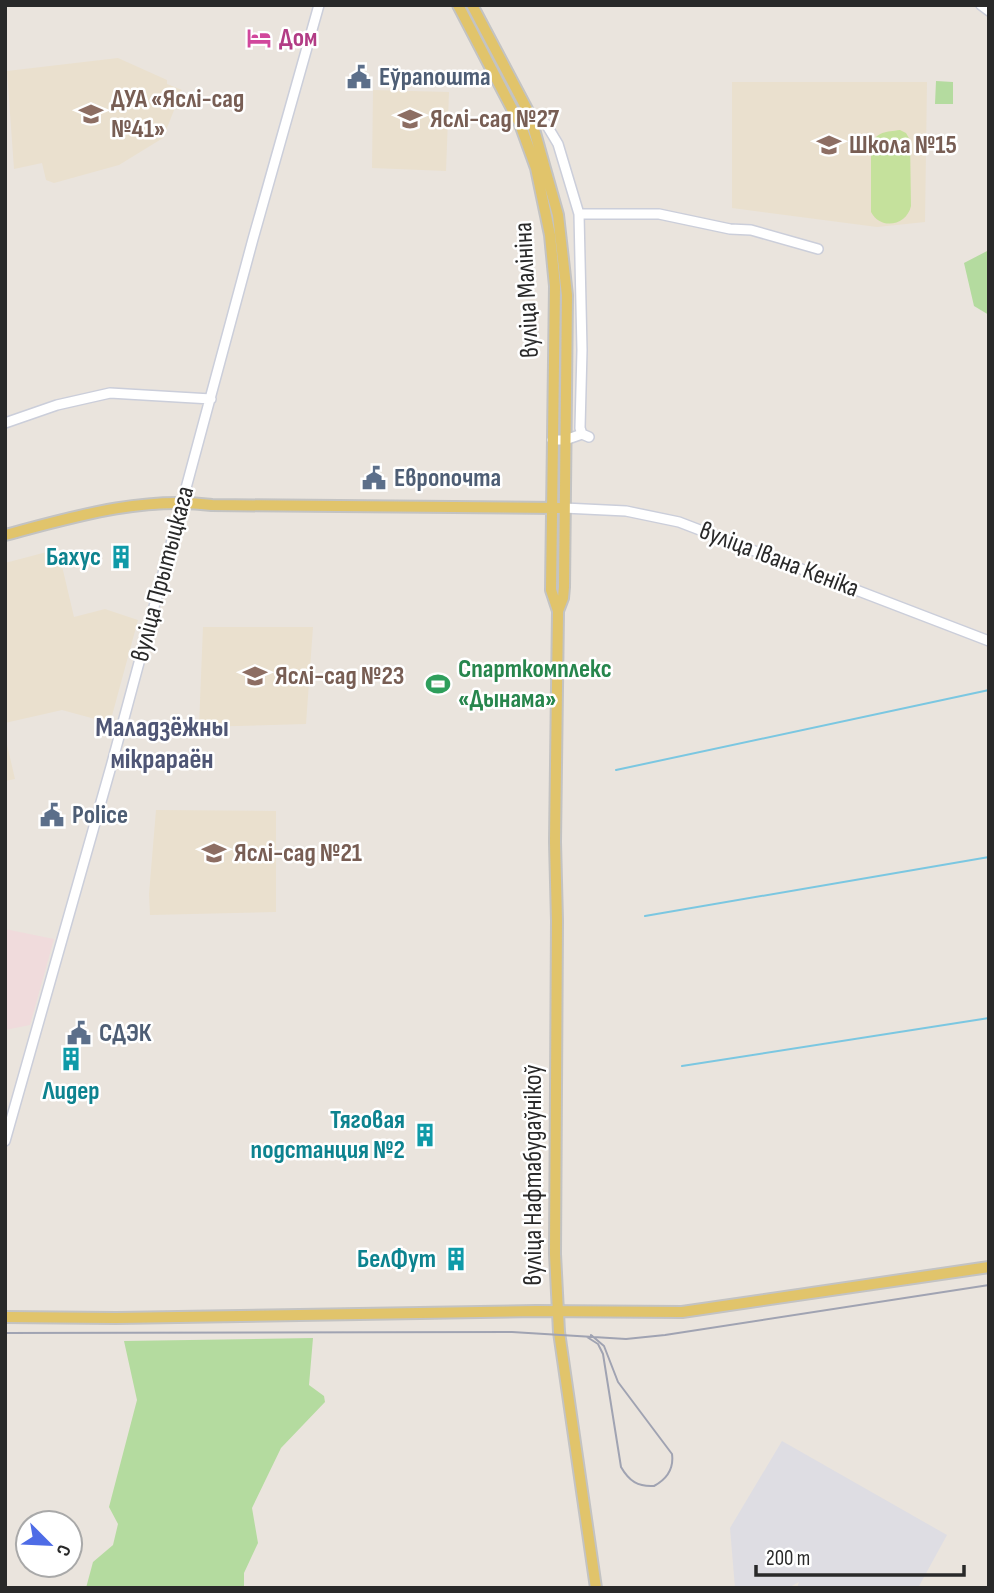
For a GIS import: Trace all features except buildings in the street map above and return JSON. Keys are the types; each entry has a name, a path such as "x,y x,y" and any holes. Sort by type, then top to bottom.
{"main road":[{"name":"вуліца Малініна","path":"458,5 520,124 543,196 555,286 552,508"},
{"name":"вуліца Малініна","path":"472,5 530,115 558,215 567,295 564,508"},
{"path":"5,535 87,514 152,503 564,508"},
{"name":"вуліца Нафтабудаўнікоў","path":"552,508 551,590 558,611"},
{"name":"вуліца Нафтабудаўнікоў","path":"5,1317 116,1318 559,1311 555,1288 554,1161 558,611 564,593 564,508"},
{"path":"596,1588 559,1332 559,1311 682,1312 989,1267"}],"street":[{"name":"вуліца Прытыцкага","path":"5,1141 319,5"},
{"path":"981,5 989,11"},
{"name":"вуліца Малініна","path":"530,115 545,124 558,144 579,214 586,436 565,439"},
{"path":"579,214 659,214 730,229 751,230 818,249"},
{"path":"5,423 57,405 110,393 211,399"},
{"path":"552,440 565,439"},
{"name":"вуліца Івана Кеніка","path":"564,508 626,511 679,522 989,641"}],"shaded area":[{"name":"ДУА «Яслі-сад №41»","path":"118,58 167,80 167,84 182,90 163,138 119,165 54,183 46,180 42,163 14,169 7,71"},
{"name":"Школа №15","path":"732,82 927,82 925,222 877,227 732,208"},
{"name":"Яслі-сад №27","path":"373,90 449,92 446,171 372,168"},
{"path":"58,549 74,617 105,609 138,620 110,723 62,710 5,723 5,563"},
{"name":"Яслі-сад №23","path":"203,627 313,627 306,724 199,727"},
{"path":"5,736 15,779 5,781"},
{"name":"Яслі-сад №21","path":"156,810 276,811 276,912 150,915 149,894"},
{"path":"5,929 54,939 30,1025 5,1030"},
{"path":"782,1441 947,1535 918,1588 797,1588 799,1582 788,1588 735,1588 730,1528"}],"green space":[{"path":"936,81 953,82 953,104 935,104"},
{"path":"900,130 906,133 910,140 911,206 909,212 899,221 881,222 871,212 871,145 879,135"},
{"path":"989,250 989,315 974,306 964,263"},
{"path":"313,1338 309,1385 324,1396 325,1402 281,1448 252,1508 258,1543 244,1573 244,1588 86,1588 93,1562 113,1545 118,1524 109,1507 137,1400 124,1341"}],"waterway":[{"path":"616,770 989,690"},
{"path":"645,916 989,857"},
{"path":"682,1066 989,1018"}],"tram line":[{"path":"5,1333 512,1332 626,1339 989,1285"},
{"path":"587,1337 598,1344 603,1354 621,1467 635,1482 654,1486 669,1473 672,1454 618,1382 604,1346 591,1335"}],"place":[{"name":"Дом","path":"259,38"},
{"name":"Еўрапошта","path":"359,77"},
{"name":"ДУА «Яслі-сад №41»","path":"91,114"},
{"name":"Яслі-сад №27","path":"410,119"},
{"name":"Школа №15","path":"829,145"},
{"name":"Европочта","path":"374,478"},
{"name":"Бахус","path":"121,557"},
{"name":"Яслі-сад №23","path":"255,676"},
{"name":"Спарткомплекс «Дынама»","path":"438,684"},
{"name":"Police","path":"52,815"},
{"name":"Яслі-сад №21","path":"214,853"},
{"name":"СДЭК","path":"79,1033"},
{"name":"Лидер","path":"71,1059"},
{"name":"Тяговая подстанция №2","path":"425,1135"},
{"name":"БелФут","path":"456,1259"}],"district":[{"name":"Маладзёжны мікрараён","path":"162,743"}]}
